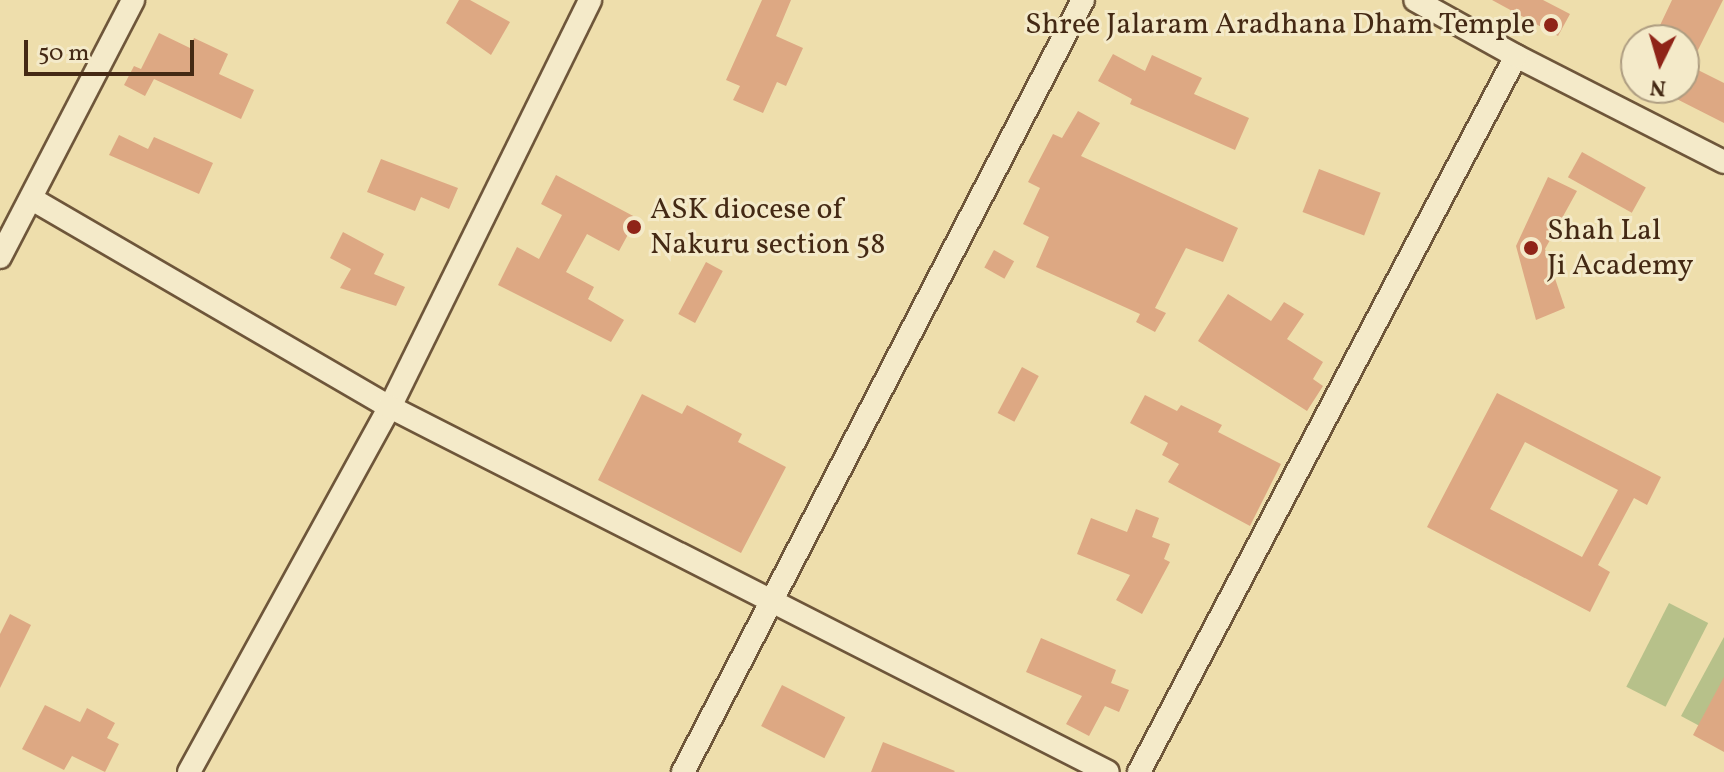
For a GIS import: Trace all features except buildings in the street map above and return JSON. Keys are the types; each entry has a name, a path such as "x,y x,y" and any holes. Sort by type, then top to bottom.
{"street":[{"path":"0,257 133,0"},
{"path":"189,772 390,407 590,0"},
{"path":"683,772 1083,0"},
{"path":"1415,0 1516,56 1724,162"},
{"path":"1139,772 1516,56"},
{"path":"32,199 390,407 773,599 1108,772"}],"green space":[{"path":"1669,603 1708,623 1666,707 1626,687"},
{"path":"1724,637 1724,735 1722,738 1681,716"}],"place":[{"name":"Shree Jalaram Aradhana Dham Temple","path":"1551,25"},
{"name":"ASK diocese of Nakuru section 58","path":"634,227"},
{"name":"Shah Lal Ji Academy","path":"1531,248"}]}
